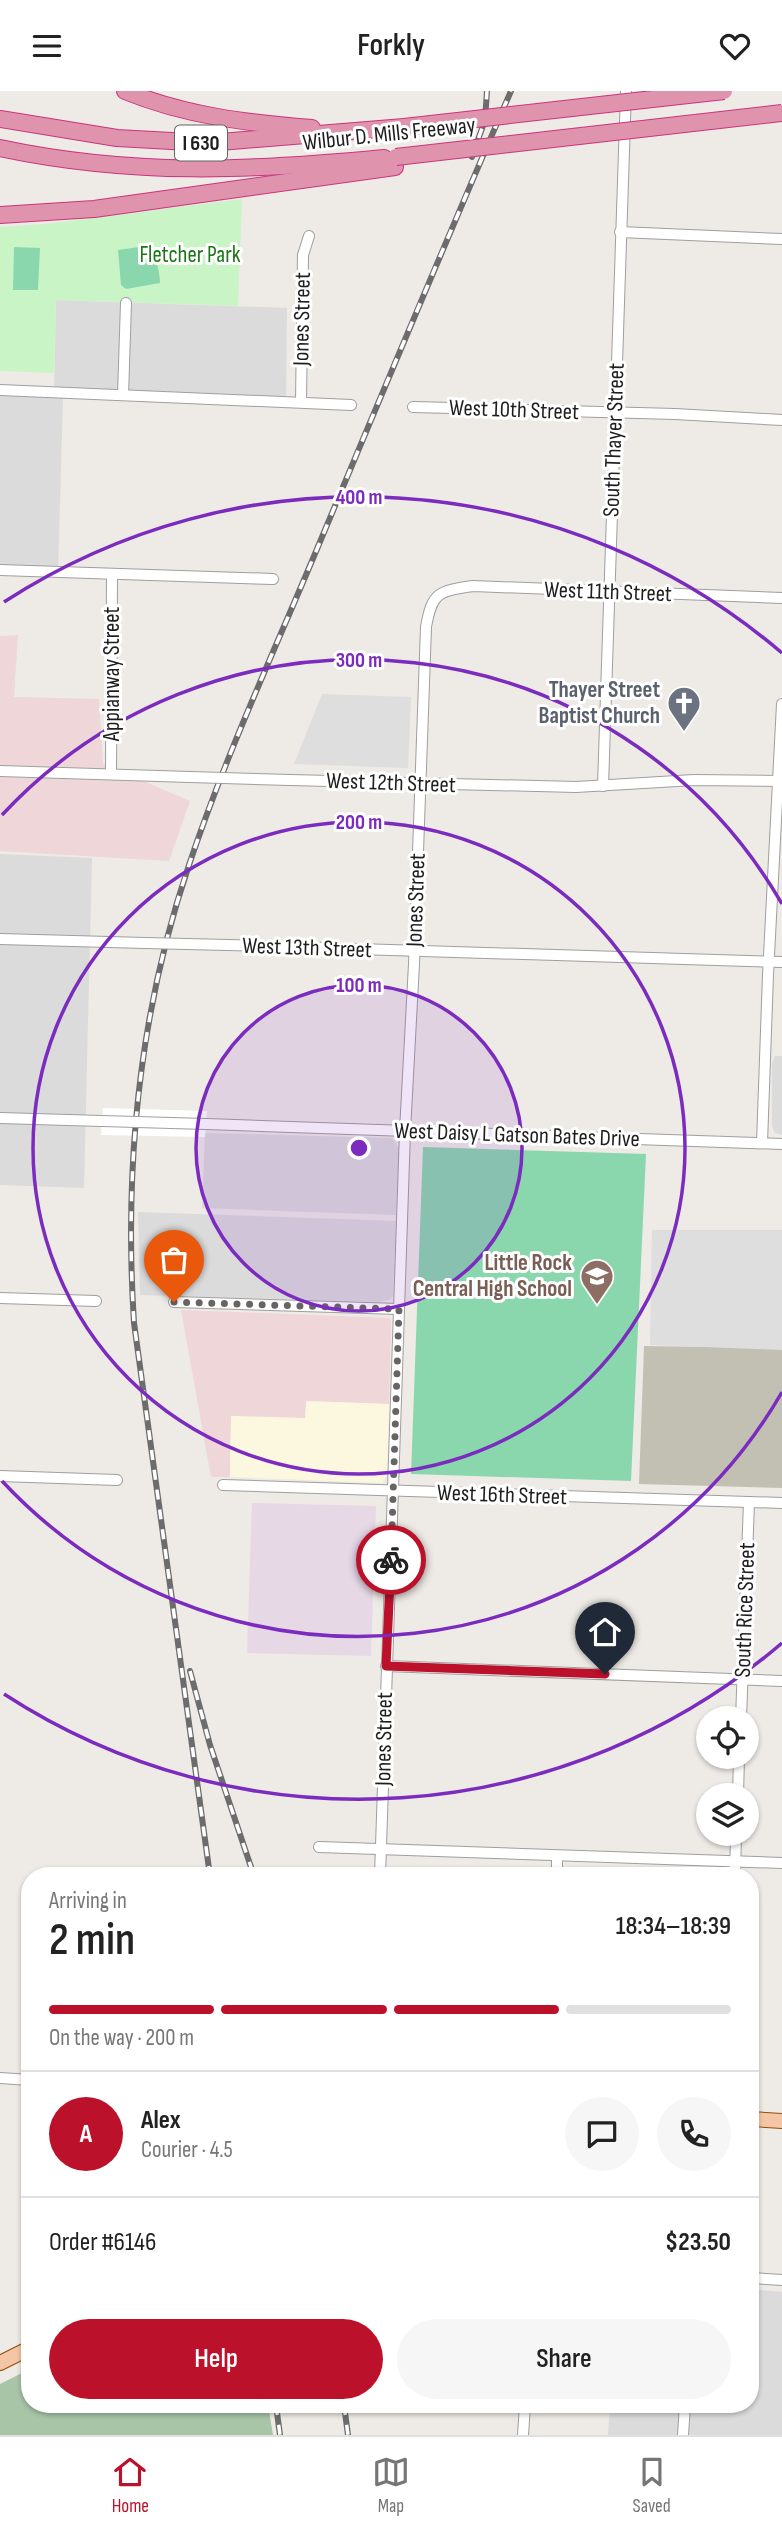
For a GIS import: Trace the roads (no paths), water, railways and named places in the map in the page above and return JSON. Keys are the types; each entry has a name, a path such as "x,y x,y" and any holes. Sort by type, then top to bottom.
{"highway":[{"path":"125,91 167,106 237,122 363,132"},
{"name":"Wilbur D. Mills Freeway","path":"0,119 77,133 174,142 238,142 363,132 723,91"},
{"name":"Wilbur D. Mills Freeway","path":"0,148 107,166 194,170 395,162 483,147 782,113"},
{"path":"1,215 94,209 395,162"}],"main road":[{"path":"759,2119 782,2120"},
{"path":"0,2363 21,2352"}],"street":[{"name":"South Thayer Street","path":"603,786 626,92"},
{"path":"620,232 782,239"},
{"name":"Jones Street","path":"301,403 303,255 309,236"},
{"path":"123,395 125,303"},
{"path":"0,390 351,405"},
{"name":"West 10th Street","path":"414,407 782,420"},
{"path":"0,570 273,579"},
{"name":"Appianway Street","path":"111,774 112,573"},
{"name":"West 11th Street","path":"435,597 451,589 473,586 782,599"},
{"name":"Jones Street","path":"380,1867 419,784 426,627 430,605 435,597"},
{"path":"762,1143 782,704"},
{"name":"West 12th Street","path":"0,771 419,784 603,786 651,781 780,781"},
{"name":"West 13th Street","path":"0,939 782,963"},
{"name":"West Daisy L Gatson Bates Drive","path":"0,1118 782,1144"},
{"path":"0,1298 96,1301"},
{"path":"174,1302 399,1309"},
{"path":"0,1476 117,1481"},
{"name":"West 16th Street","path":"223,1485 782,1503"},
{"name":"South Rice Street","path":"741,1706 749,1502"},
{"path":"386,1666 782,1681"},
{"path":"735,1867 736,1846"},
{"path":"319,1847 782,1863"},
{"path":"556,1867 557,1857"},
{"path":"0,2078 21,2079"},
{"path":"759,2279 782,2280"},
{"path":"523,2435 524,2413"},
{"path":"684,2435 685,2413"}],"railway":[{"path":"472,157 485,120 487,91"},
{"path":"209,1867 134,1323 131,1207 139,1091 147,1034 172,921 218,785 511,91"},
{"path":"190,1671 210,1745 251,1867"},
{"path":"277,2413 280,2435"},
{"path":"345,2413 348,2435"}],"place":[{"name":"Thayer Street Baptist Church","path":"684,733"},
{"name":"Little Rock Central High School","path":"597,1306"}],"park label":[{"name":"Fletcher Park","path":"190,255"}]}
